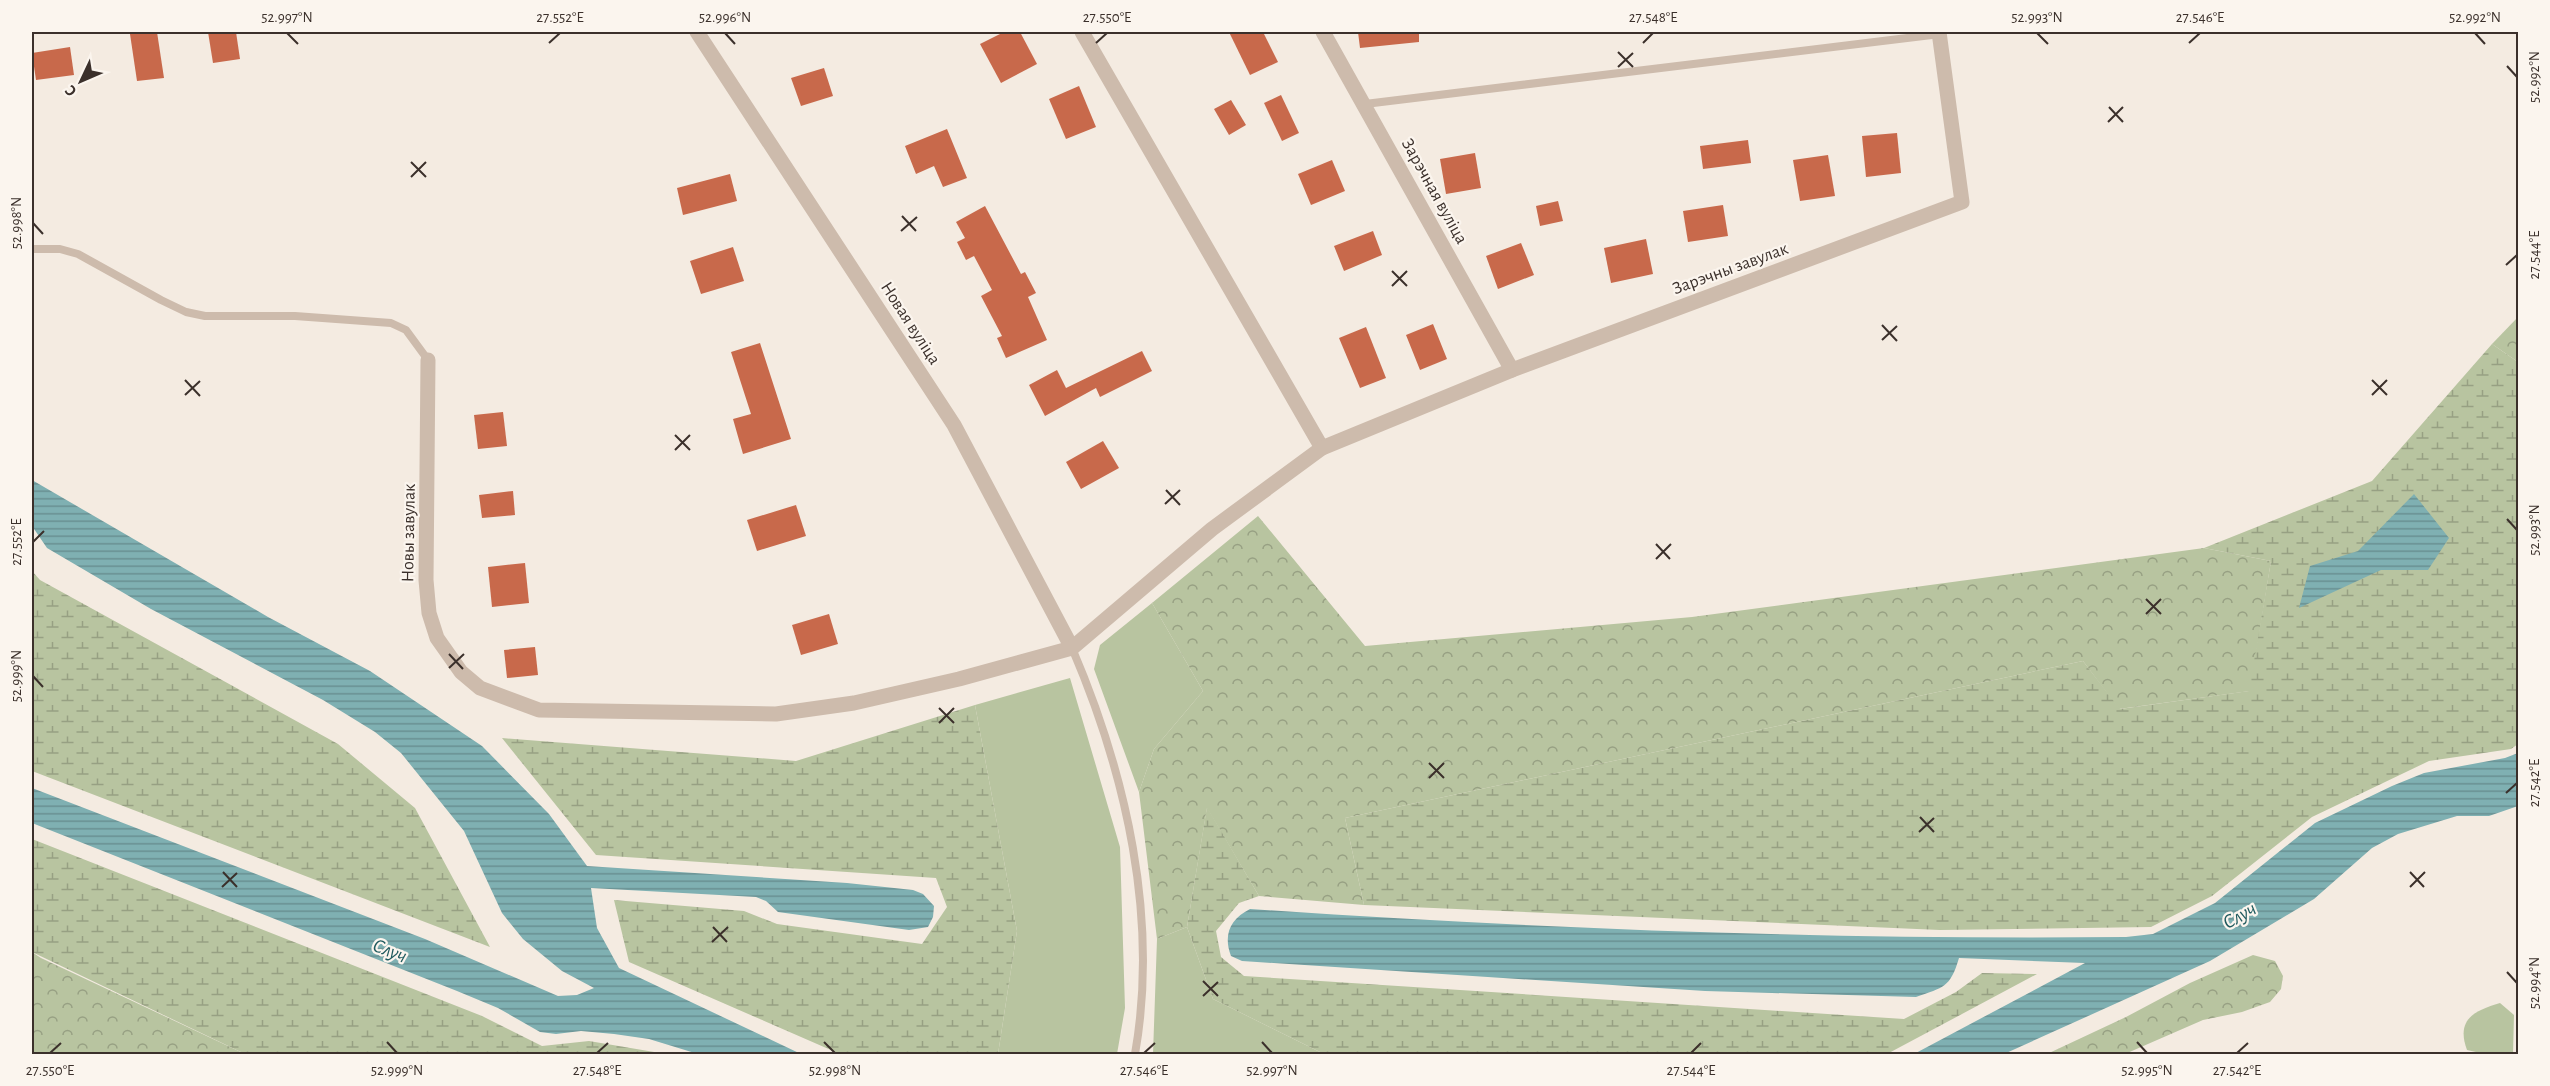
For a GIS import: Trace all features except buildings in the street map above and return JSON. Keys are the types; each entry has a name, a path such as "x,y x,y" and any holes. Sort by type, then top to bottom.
{"street":[{"name":"Новая вуліца","path":"697,32 954,425 1072,648"},
{"name":"Зарэчная вуліца","path":"1323,32 1512,370"},
{"name":"Зарэчны завулак","path":"1072,648 1212,529 1322,448 1512,370 1962,202 1940,33"},
{"path":"1084,34 1322,448"},
{"name":"Новы завулак","path":"428,360 426,580 429,613 447,655 461,672 480,687 539,710 776,714 854,703 959,679 1072,648"}],"lane":[{"path":"1365,104 1940,33"},
{"path":"32,249 60,249 78,254 161,300 186,312 205,316 228,318 295,316 391,323 406,330 428,360"},
{"path":"1072,648 1091,692 1118,776 1139,884 1143,948 1140,1028 1135,1054"}],"green space":[{"path":"2518,317 2518,362 2492,344"},
{"path":"2492,344 2518,362 2518,744 2511,749 2429,761 2312,817 2212,896 2151,927 1940,930 1364,905 1345,818 2083,661 2120,709 2249,691 2271,561 2204,548 2372,481"},
{"path":"1258,516 1365,646 1692,617 2204,548 2271,561 2250,691 2119,709 2083,661 1345,818 1364,905 1259,896 1207,808 1187,927 1157,939 1139,792 1154,749 1203,691 1152,603"},
{"path":"32,571 40,580 338,744 415,808 490,947 32,771"},
{"path":"1152,603 1203,691 1154,749 1139,792 1094,669 1100,645"},
{"path":"1070,678 1120,847 1125,1008 1117,1054 998,1054 1017,931 975,705"},
{"path":"975,705 1017,931 998,1054 840,1054 629,962 614,900 744,911 777,924 922,944 947,907 936,878 596,855 502,738 796,761"},
{"path":"1207,807 1259,896 1239,903 1216,931 1221,957 1244,976 1904,1019 1956,992 1982,973 2037,974 1887,1054 1324,1054 1213,999 1187,927"},
{"path":"32,839 482,1016 542,1046 589,1041 666,1054 245,1054 32,952"},
{"path":"1187,927 1213,999 1324,1054 1153,1054 1157,939"},
{"path":"32,952 41,958 245,1054 32,1054"},
{"path":"2253,955 2275,961 2283,976 2281,989 2270,1002 2242,1012 2203,1020 2125,1054 2047,1054 2126,1017 2190,983"},
{"path":"2500,1003 2514,1015 2513,1054 2485,1054 2467,1050 2464,1031 2469,1018 2475,1013"}],"water":[{"name":"Случ","path":"32,480 268,617 370,671 482,746 549,814 587,866 847,883 913,890 923,894 934,906 933,917 928,927 909,930 778,912 766,901 756,897 591,888 597,928 619,968 801,1054 698,1054 649,1039 614,1034 581,1031 556,1034 540,1032 498,1008 457,991 32,823 32,788 425,939 558,996 577,995 594,988 562,971 523,939 502,913 464,831 401,753 375,732 323,700 151,609 47,548 32,526"},
{"path":"2414,494 2449,538 2428,570 2381,570 2299,608 2310,566 2358,551"},
{"name":"Случ","path":"2518,753 2518,806 2489,816 2457,816 2398,834 2372,848 2314,899 2210,961 2004,1054 1914,1054 2085,963 1959,958 1945,985 1916,997 1705,991 1242,961 1231,956 1229,948 1230,928 1237,918 1250,909 1688,932 1907,937 2126,937 2153,934 2215,903 2315,823 2424,773 2505,758"}]}
